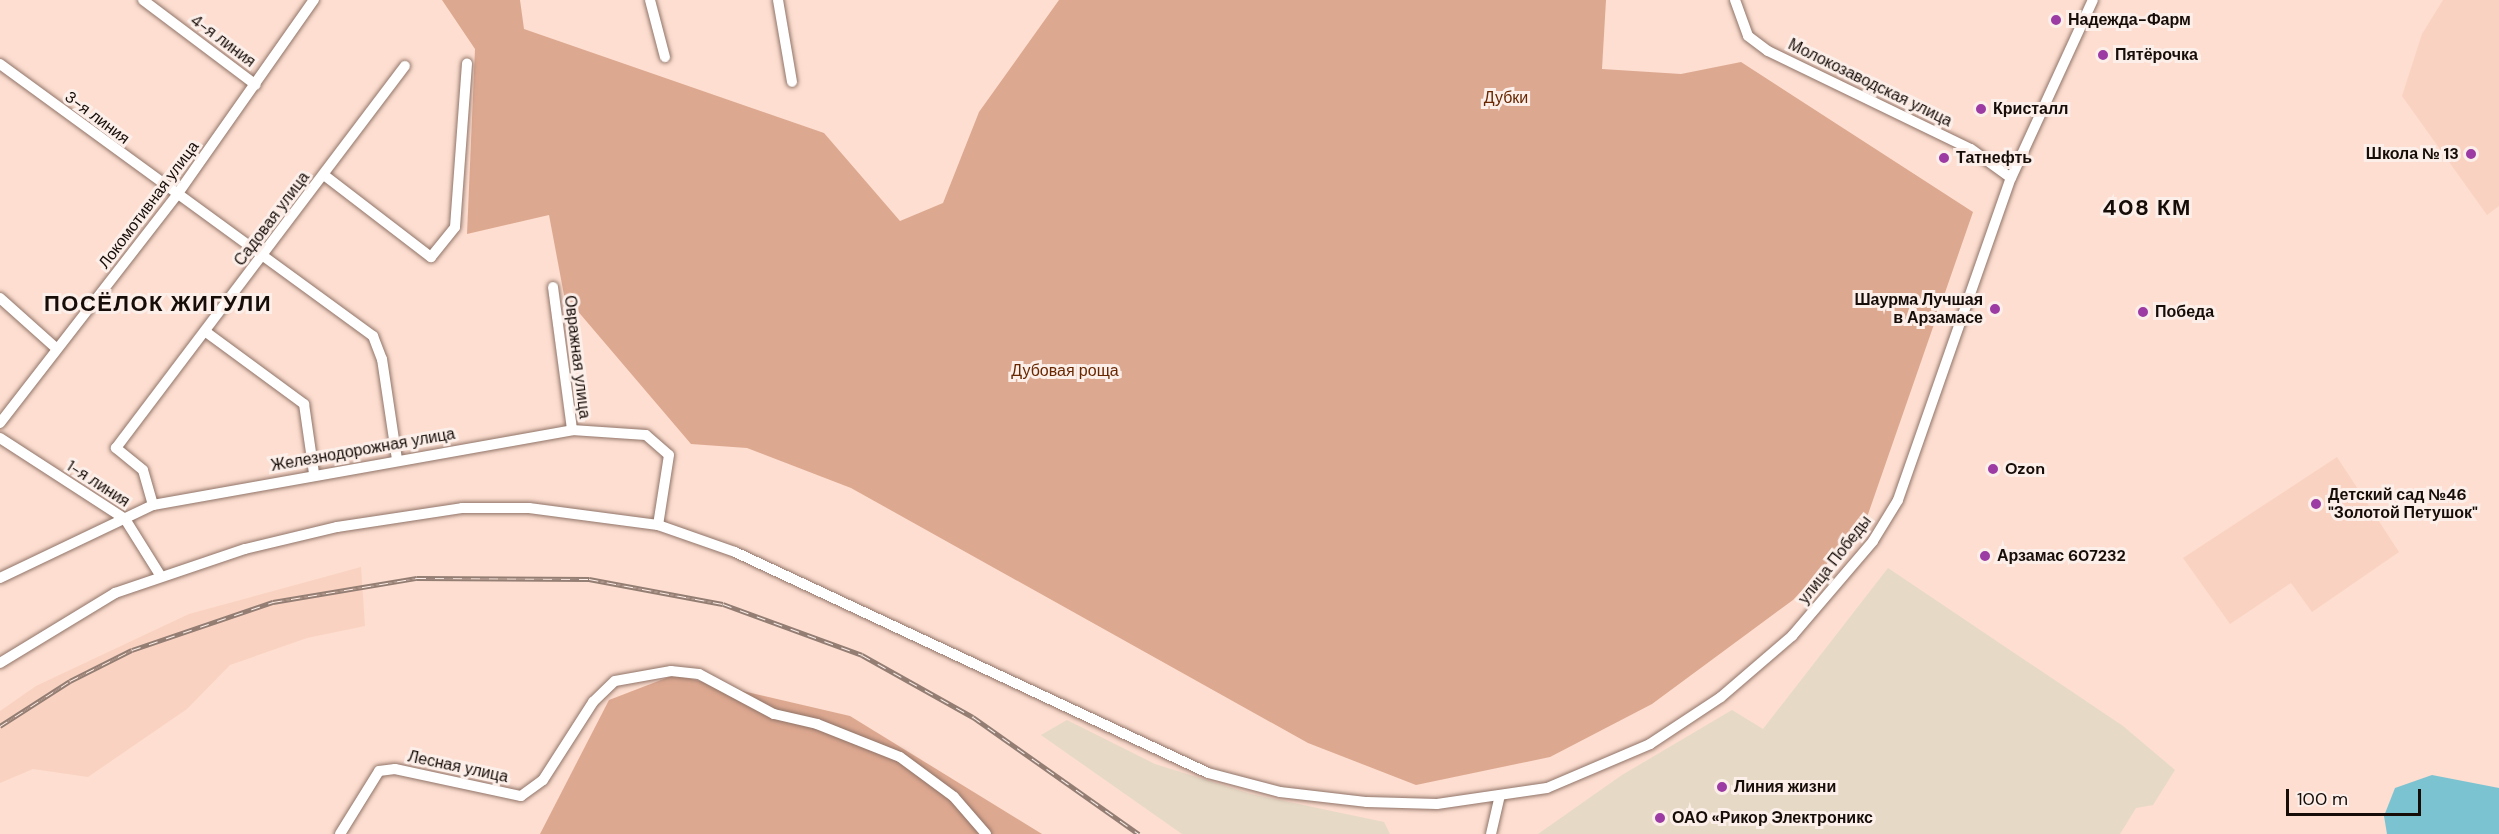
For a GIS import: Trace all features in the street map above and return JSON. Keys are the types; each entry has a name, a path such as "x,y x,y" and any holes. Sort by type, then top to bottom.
{"street":[{"name":"4-я линия","path":"142,0 256,85"},
{"name":"Локомотивная улица","path":"0,423 176,196 314,0"},
{"path":"650,0 665,57"},
{"path":"778,0 792,82"},
{"name":"Молокозаводская улица","path":"1735,0 1748,36 1768,51 1971,149 2011,178"},
{"name":"улица Победы","path":"0,663 72,615 160,575 337,527 462,508 529,508 658,525 766,564 1157,754 1208,773 1280,792 1367,802 1437,804 1499,798 1578,778 1650,744 1721,697 1792,636 1846,575 1898,500 2011,178 2093,0"},
{"path":"324,176 431,257 455,227 467,63"},
{"name":"3-я линия","path":"0,64 176,196 373,336 382,359 397,459"},
{"name":"Садовая улица","path":"153,505 143,470 116,448 405,66"},
{"name":"Овражная улица","path":"554,287 572,430"},
{"path":"0,298 56,348"},
{"path":"206,332 304,404 314,473"},
{"name":"Железнодорожная улица","path":"0,578 153,505 314,473 572,430 646,435 669,455 658,525"},
{"name":"1-я линия","path":"0,438 125,519 160,575"},
{"name":"Лесная улица","path":"340,834 379,771 395,769 521,796 543,780 593,702 615,681 671,672 699,674 774,714 817,724 900,758 954,797 986,834"},
{"path":"1491,834 1499,798"}],"shaded area":[{"name":"Школа № 13","path":"2443,0 2499,0 2499,206 2487,215 2402,96 2422,34"},
{"name":"Детский сад №46 \"Золотой Петушок\"","path":"2337,457 2399,552 2312,612 2291,583 2230,624 2183,558"},
{"path":"361,567 365,626 307,638 230,665 187,709 88,777 33,769 0,783 0,711 36,686 189,614"},
{"path":"1888,568 2123,726 2175,770 2153,805 2136,808 2120,834 1538,834 1622,775 1732,710 1763,729"},
{"path":"1067,720 1155,764 1251,794 1384,822 1390,834 1182,834 1041,735"}],"green space":[{"path":"442,0 520,0 524,29 824,133 900,221 943,203 979,112 1059,0 1606,0 1602,69 1681,74 1741,62 1973,212 1865,523 1793,600 1652,704 1550,757 1416,785 1308,743 851,488 747,448 691,444 564,295 549,215 467,234 475,49"},
{"path":"674,675 850,716 1042,834 540,834 609,700"}],"water":[{"path":"2432,775 2499,788 2499,834 2387,834 2384,816 2395,788"}],"railway":[{"path":"0,726 70,681 132,650 273,602 417,578 589,579 723,604 862,655 973,717 1139,834"}],"place":[{"name":"Надежда-Фарм","path":"2056,20"},
{"name":"Пятёрочка","path":"2103,55"},
{"name":"Кристалл","path":"1981,109"},
{"name":"Школа № 13","path":"2471,154"},
{"name":"Татнефть","path":"1944,158"},
{"name":"Шаурма Лучшая в Арзамасе","path":"1995,309"},
{"name":"Победа","path":"2143,312"},
{"name":"Ozon","path":"1993,469"},
{"name":"Детский сад №46 \"Золотой Петушок\"","path":"2316,504"},
{"name":"Арзамас 607232","path":"1985,556"},
{"name":"Линия жизни","path":"1722,787"},
{"name":"ОАО «Рикор Электроникс","path":"1660,818"}],"district":[{"name":"408 КМ","path":"2147,208"},
{"name":"ПОСЁЛОК ЖИГУЛИ","path":"158,304"}],"park label":[{"name":"Дубки","path":"1506,98"},
{"name":"Дубовая роща","path":"1065,371"}]}
